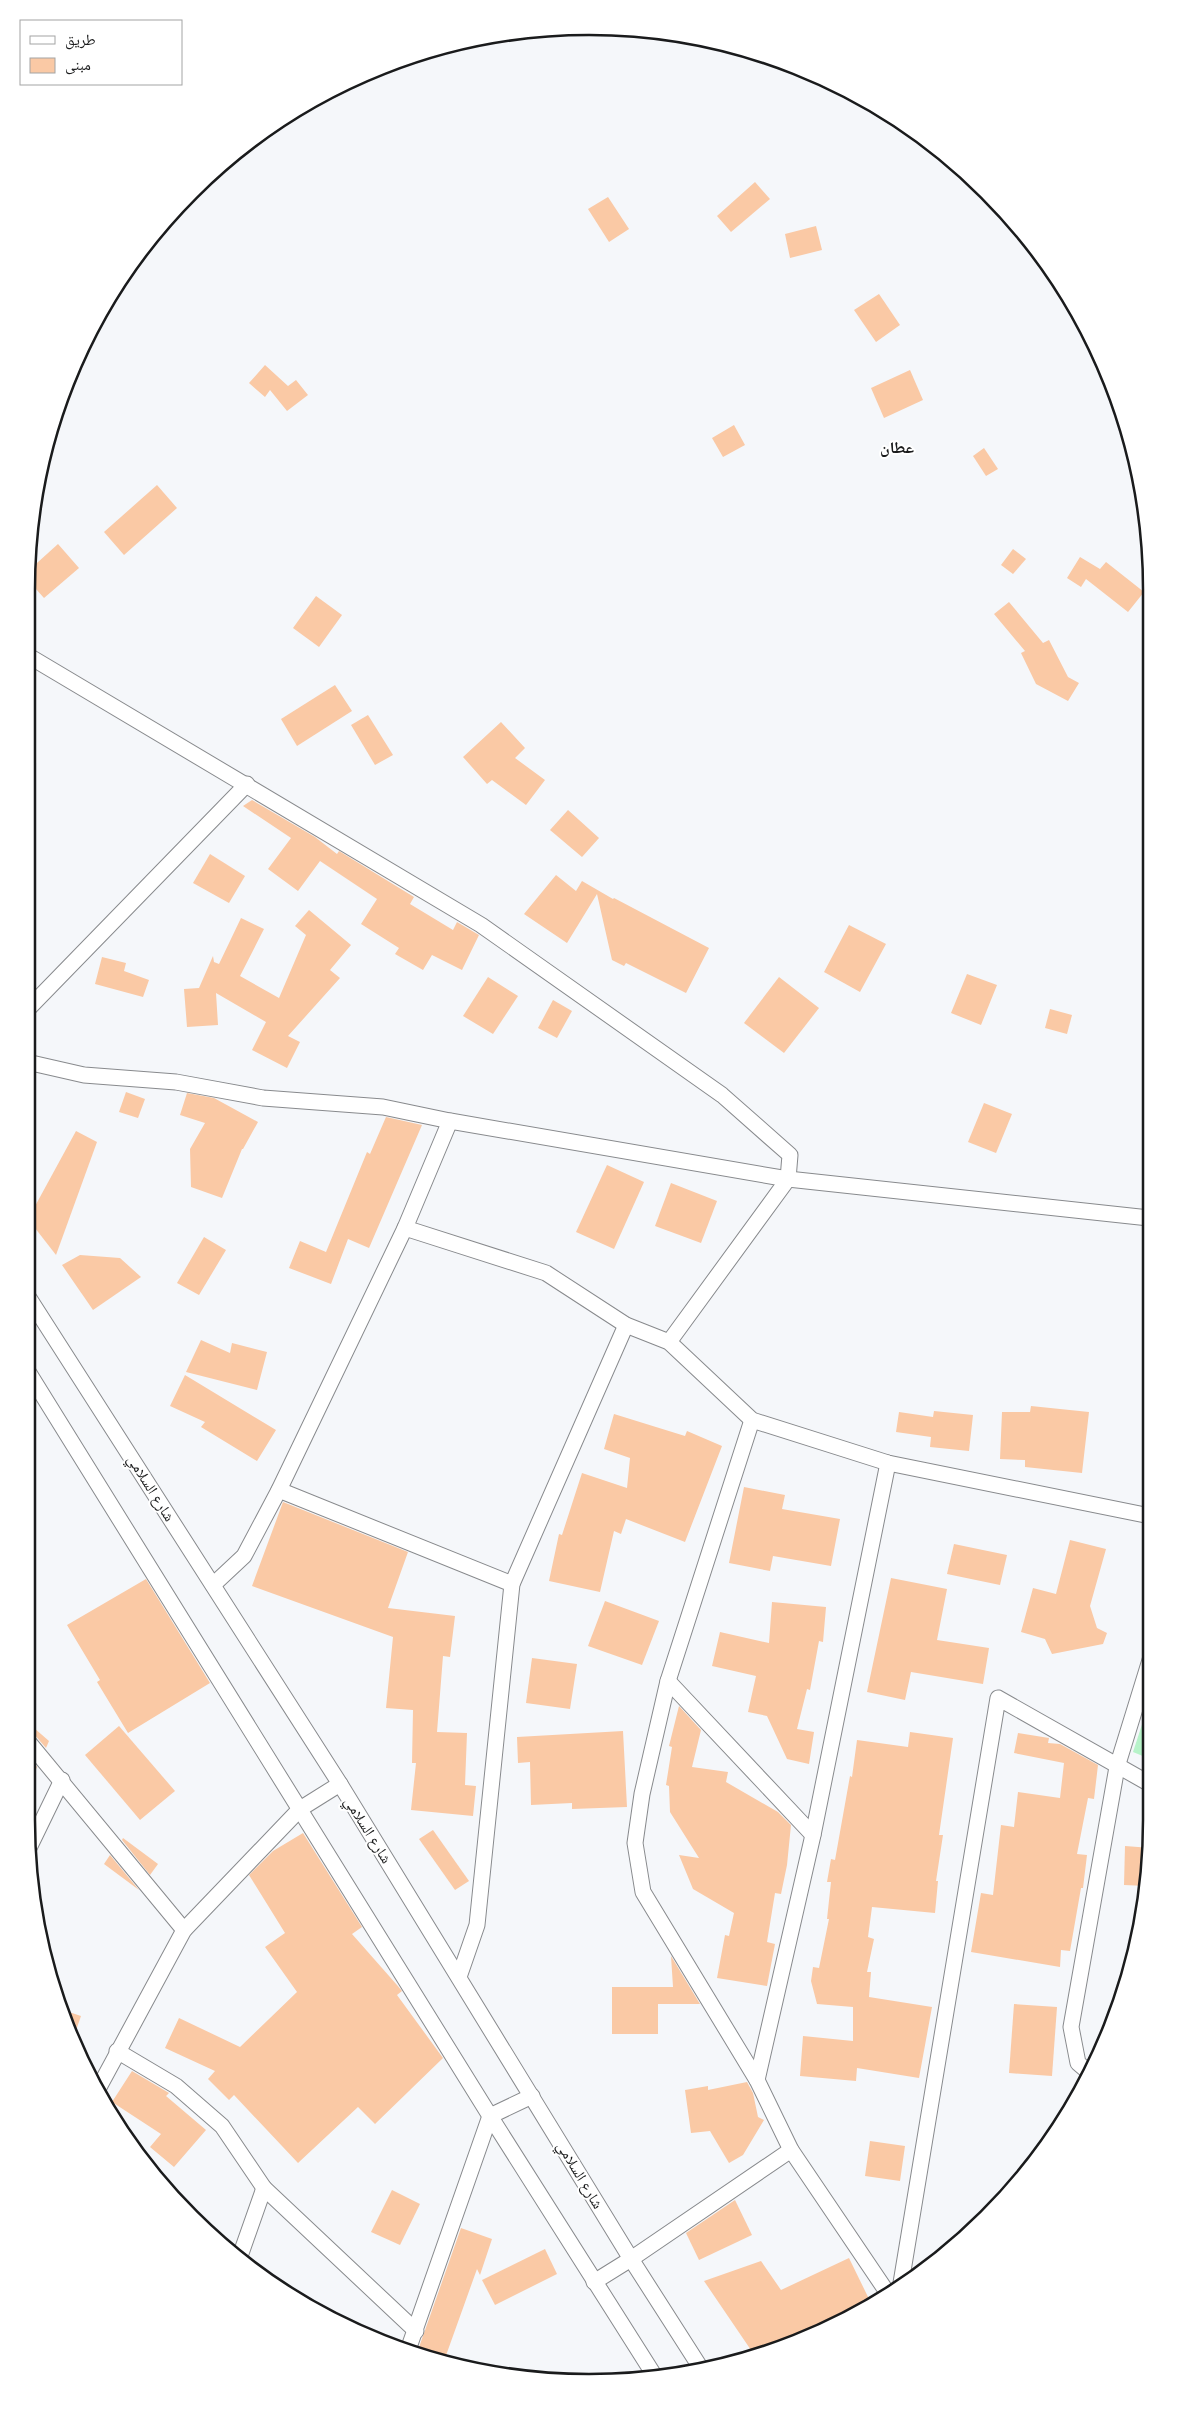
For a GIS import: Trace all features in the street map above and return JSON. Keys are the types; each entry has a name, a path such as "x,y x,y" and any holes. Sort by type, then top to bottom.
{"street":[{"path":"35,660 247,784 481,925 722,1095 790,1155 788,1179 669,1342"},
{"path":"35,1002 247,784"},
{"path":"35,1064 84,1075 176,1082 263,1098 383,1107 450,1122 788,1179 1143,1217"},
{"path":"213,1585 244,1556 279,1490 405,1228 450,1122"},
{"path":"405,1228 546,1273 626,1325 669,1342 752,1420 888,1463 1143,1515"},
{"name":"شارع السلامي","path":"35,1312 340,1784 631,2259 697,2363"},
{"path":"459,1977 477,1925 512,1584 626,1325"},
{"path":"35,1383 490,2116 651,2370"},
{"path":"752,1420 668,1681 642,1794 635,1843 643,1892 757,2080 791,2150 885,2289"},
{"path":"757,2080 812,1835 888,1463"},
{"path":"279,1490 512,1584"},
{"path":"668,1681 812,1835"},
{"path":"1084,2068 1078,2063 1071,2028 1117,1767 1143,1683"},
{"path":"902,2277 998,1698 1143,1780"},
{"path":"35,1749 184,1930"},
{"path":"35,1835 62,1780"},
{"path":"101,2082 116,2051 184,1930 300,1809 340,1784"},
{"path":"116,2051 176,2086 222,2126 264,2188 416,2331"},
{"path":"410,2345 490,2116 532,2096"},
{"path":"594,2282 791,2150"},
{"path":"242,2251 264,2188"}],"green space":[{"path":"1143,1721 1143,1756 1133,1752"}],"building":[{"path":"755,182 770,199 731,232 717,216"},
{"path":"608,197 629,229 609,242 588,209"},
{"path":"816,226 822,250 790,258 785,234"},
{"path":"879,294 900,325 876,342 854,310"},
{"path":"265,365 288,386 296,380 308,395 287,411 270,390 265,397 249,383"},
{"path":"910,370 923,400 884,418 871,388"},
{"path":"734,425 745,445 723,457 712,438"},
{"path":"984,448 998,469 986,476 973,456"},
{"path":"157,485 177,508 124,555 104,532"},
{"path":"58,544 79,568 44,598 35,588 36,564"},
{"path":"1013,549 1026,559 1013,574 1001,565"},
{"path":"1080,557 1100,569 1106,562 1143,591 1143,593 1128,612 1086,579 1081,587 1067,578"},
{"path":"316,596 342,615 319,647 293,628"},
{"path":"1009,602 1043,643 1049,640 1068,677 1079,683 1068,701 1036,684 1021,653 1025,651 994,614"},
{"path":"335,685 352,711 297,746 281,719"},
{"path":"368,715 393,755 375,765 351,725"},
{"path":"501,722 525,748 515,758 545,780 526,805 492,780 487,784 463,757"},
{"path":"252,800 315,837 337,854 339,851 414,897 410,904 453,930 457,922 479,935 462,970 432,955 423,970 395,954 399,948 361,924 377,899 320,861 298,891 268,869 291,838 243,806"},
{"path":"568,810 599,838 582,857 550,830"},
{"path":"210,854 245,876 229,903 193,883"},
{"path":"556,875 576,891 582,881 709,948 686,993 626,963 624,966 612,960 597,894 567,943 524,914"},
{"path":"309,910 351,945 330,970 340,978 288,1036 300,1042 287,1068 252,1050 266,1022 216,993 218,1025 187,1027 184,989 199,988 213,956 214,962 219,964 241,918 264,929 240,976 279,998 306,935 295,926"},
{"path":"849,925 886,944 860,992 824,972"},
{"path":"102,957 126,963 124,971 149,980 143,997 95,984"},
{"path":"967,974 997,985 981,1025 951,1013"},
{"path":"488,977 518,996 493,1034 463,1016"},
{"path":"779,977 819,1008 784,1053 744,1023"},
{"path":"553,1000 572,1011 557,1038 538,1028"},
{"path":"1050,1009 1072,1015 1067,1034 1045,1028"},
{"path":"126,1092 145,1099 138,1118 119,1112"},
{"path":"187,1093 214,1098 258,1122 242,1149 222,1198 191,1187 190,1149 205,1123 180,1115"},
{"path":"984,1103 1012,1114 996,1153 968,1142"},
{"path":"386,1117 422,1125 369,1248 348,1239 331,1284 289,1268 300,1241 326,1252 367,1152 370,1154"},
{"path":"76,1131 97,1142 56,1255 35,1228 35,1206"},
{"path":"607,1165 644,1182 614,1249 576,1232"},
{"path":"671,1183 717,1201 701,1243 655,1226"},
{"path":"204,1237 226,1250 199,1295 177,1283"},
{"path":"80,1255 120,1258 141,1277 93,1310 62,1265"},
{"path":"201,1340 230,1353 232,1343 267,1352 257,1390 186,1372"},
{"path":"185,1375 276,1430 257,1461 201,1427 205,1422 170,1406"},
{"path":"1031,1406 1089,1412 1082,1473 1025,1467 1025,1460 1000,1459 1002,1412 1030,1412"},
{"path":"934,1411 973,1415 969,1451 930,1447 931,1437 896,1432 899,1412 933,1417"},
{"path":"614,1414 685,1436 687,1431 722,1446 685,1542 626,1519 621,1534 614,1531 600,1592 549,1581 559,1534 562,1535 582,1473 627,1488 630,1458 604,1449"},
{"path":"744,1487 785,1495 782,1509 840,1519 831,1566 773,1556 770,1571 729,1563"},
{"path":"283,1502 408,1552 388,1608 455,1616 450,1657 443,1656 437,1732 467,1733 465,1785 476,1786 473,1816 411,1810 416,1763 412,1763 413,1710 386,1708 393,1637 252,1586"},
{"path":"1070,1540 1106,1549 1090,1606 1097,1628 1107,1633 1103,1644 1052,1654 1045,1639 1021,1632 1033,1588 1056,1594"},
{"path":"954,1544 1007,1555 1000,1585 947,1574"},
{"path":"891,1578 947,1589 937,1640 989,1648 983,1684 911,1672 905,1700 867,1692"},
{"path":"146,1579 210,1683 128,1733 97,1682 100,1680 67,1625"},
{"path":"605,1601 659,1621 642,1665 588,1646"},
{"path":"772,1602 826,1607 823,1642 819,1641 810,1690 807,1689 797,1729 814,1732 809,1764 787,1759 767,1716 748,1712 756,1676 712,1666 720,1632 769,1643"},
{"path":"532,1658 577,1664 570,1709 526,1703"},
{"path":"679,1706 701,1730 692,1767 728,1772 726,1782 778,1812 791,1825 787,1865 781,1894 775,1893 767,1942 775,1944 767,1986 717,1978 725,1935 729,1936 734,1913 693,1889 679,1855 699,1858 670,1812 669,1786 666,1785 672,1747 669,1746"},
{"path":"119,1726 175,1791 140,1820 85,1755"},
{"path":"35,1729 49,1741 46,1748 35,1735"},
{"path":"623,1731 627,1807 572,1809 572,1803 531,1805 530,1762 518,1763 517,1737"},
{"path":"910,1732 953,1738 939,1835 943,1835 936,1881 938,1881 935,1913 872,1907 868,1937 874,1939 867,1972 871,1972 869,1997 932,2007 919,2078 857,2068 856,2081 800,2076 803,2036 853,2041 853,2007 817,2004 811,1981 813,1967 819,1968 829,1919 827,1919 831,1882 827,1882 831,1859 835,1860 850,1776 852,1777 857,1740 908,1747"},
{"path":"1018,1733 1049,1738 1048,1743 1060,1744 1098,1765 1094,1799 1088,1798 1077,1854 1087,1855 1083,1888 1081,1888 1070,1951 1061,1950 1060,1967 971,1952 981,1893 993,1895 1001,1825 1014,1827 1018,1792 1060,1798 1064,1763 1014,1753"},
{"path":"433,1830 469,1881 455,1890 419,1839"},
{"path":"303,1833 362,1927 352,1934 402,1991 397,1995 443,2058 375,2124 358,2107 298,2163 234,2095 229,2100 208,2079 215,2071 165,2048 179,2018 240,2047 297,1992 265,1947 285,1933 249,1875 273,1851"},
{"path":"123,1838 158,1864 150,1875 122,1840"},
{"path":"1125,1846 1142,1847 1139,1886 1124,1885"},
{"path":"110,1855 139,1890 104,1864"},
{"path":"671,1956 700,2004 658,2004 658,2034 612,2034 612,1987 673,1987"},
{"path":"1014,2004 1057,2007 1052,2076 1009,2073"},
{"path":"69,2012 81,2016 76,2030"},
{"path":"132,2071 169,2093 166,2096 206,2130 174,2167 150,2147 161,2134 112,2102"},
{"path":"747,2082 753,2093 758,2117 764,2120 743,2155 729,2163 710,2131 691,2133 685,2090 708,2086 708,2090"},
{"path":"870,2141 905,2146 900,2181 865,2176"},
{"path":"392,2190 420,2204 400,2245 371,2232"},
{"path":"735,2200 752,2235 699,2260 686,2233"},
{"path":"461,2228 492,2239 480,2275 477,2269 446,2355 419,2347"},
{"path":"545,2249 557,2274 495,2305 482,2280"},
{"path":"849,2258 869,2298 801,2332 751,2350 704,2281 761,2261 781,2290"}],"district":[{"name":"عطان","path":"897,447"}]}
